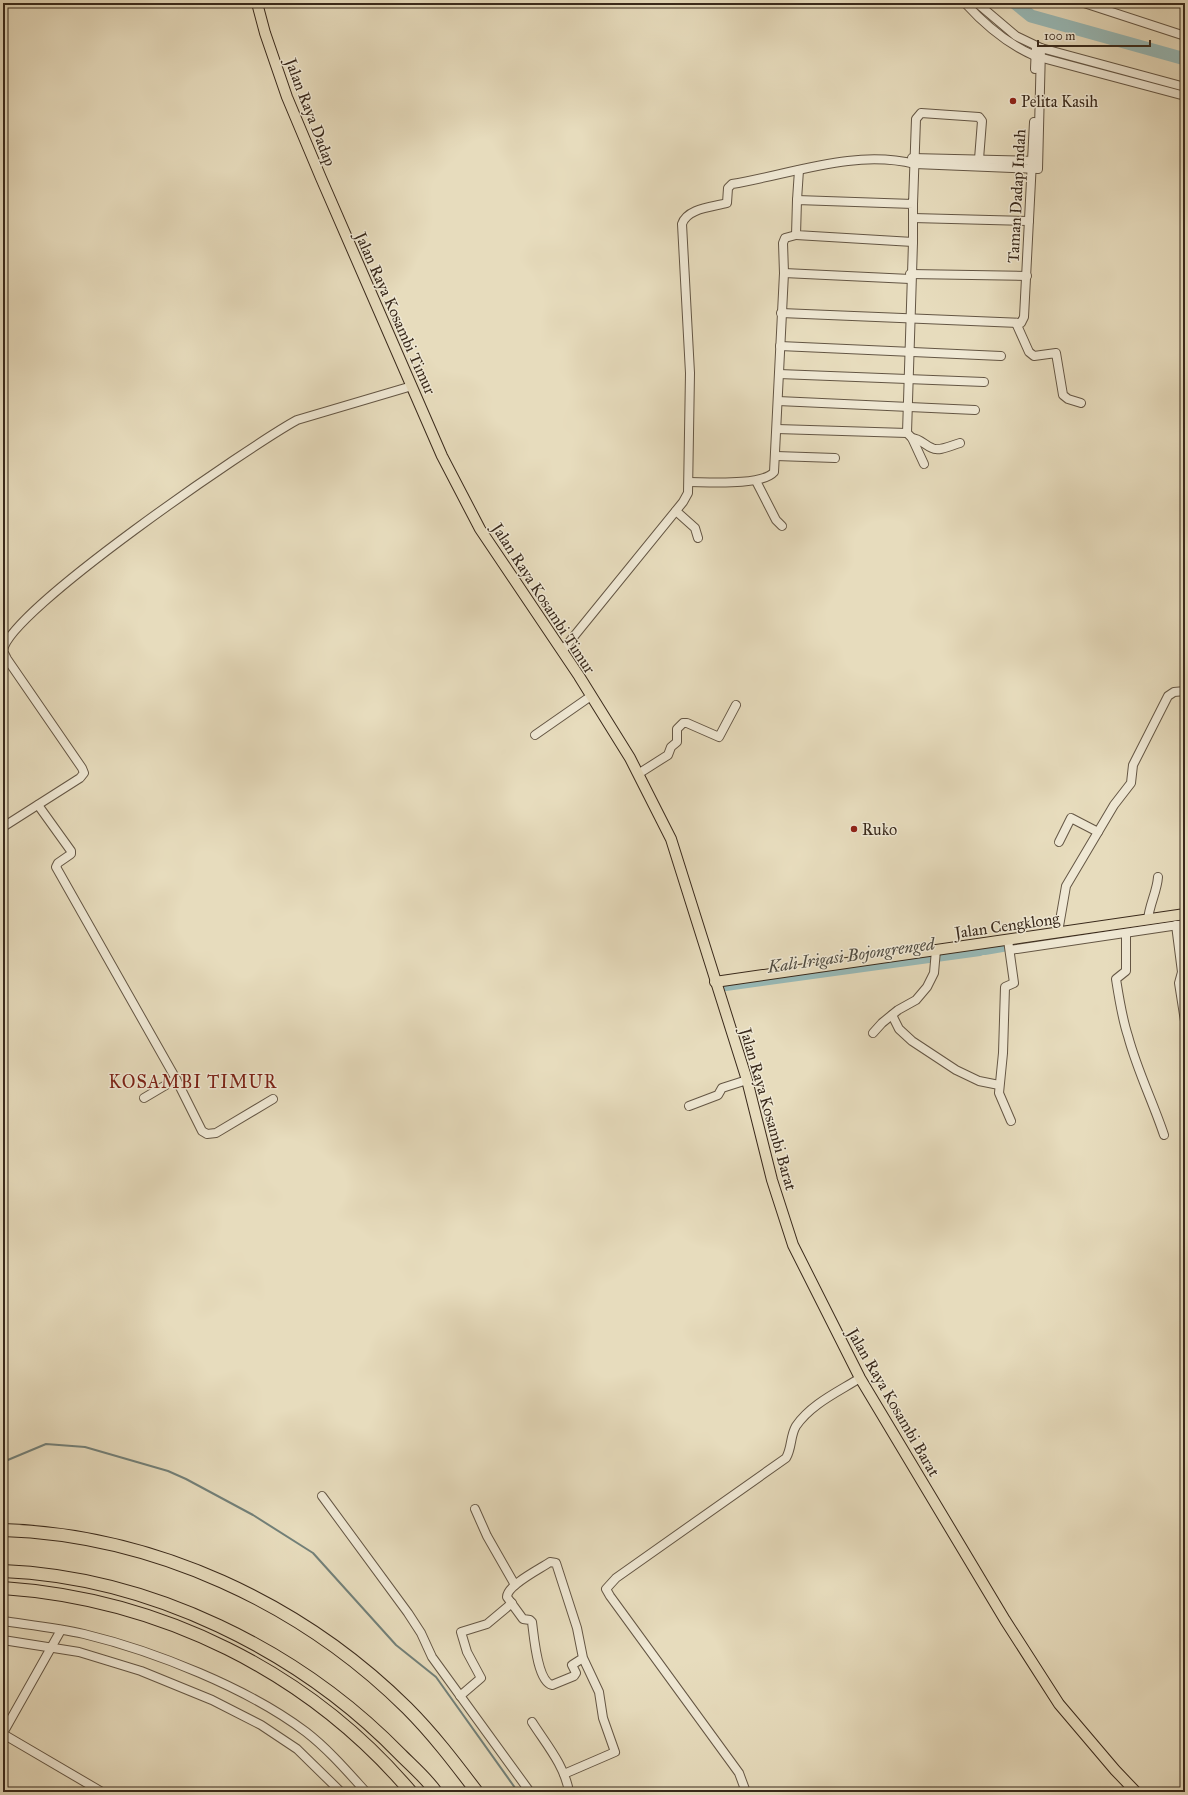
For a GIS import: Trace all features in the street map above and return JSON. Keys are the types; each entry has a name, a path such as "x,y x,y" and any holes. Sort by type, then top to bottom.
{"highway":[{"path":"3,1530 56,1535 90,1541 153,1556 225,1583 279,1610 331,1644 381,1684 434,1737 477,1792"},
{"path":"3,1571 77,1579 136,1594 196,1616 251,1641 302,1672 346,1703 388,1741 436,1792"},
{"path":"3,1588 82,1598 133,1611 195,1633 245,1656 290,1684 330,1713 376,1754 411,1792"}],"main road":[{"name":"Jalan Raya Dadap","path":"257,3 265,33 288,97 348,228"},
{"name":"Jalan Raya Kosambi Timur","path":"348,228 442,456 480,529 591,696 638,774 671,839 715,982"},
{"name":"Jalan Cengklong","path":"715,982 1009,945 1058,932 1148,920 1160,923 1185,914"},
{"name":"Jalan Raya Kosambi Barat","path":"715,982 747,1080 772,1180 793,1245 860,1378 1012,1632 1059,1704 1114,1770 1136,1792"}],"street":[{"path":"965,3 997,34 1012,44 1038,56 1185,96"},
{"path":"977,3 1003,27 1016,36 1038,47 1185,87"},
{"path":"1084,3 1185,36"},
{"name":"Taman Dadap Indah","path":"1018,323 1024,317 1027,276 1038,82 1038,47"},
{"path":"924,464 910,435 907,407 910,276 914,204 916,119 918,115 922,113 979,116 982,121 979,159"},
{"path":"562,651 687,496 689,482 690,373 683,221 690,213 727,203 729,185 769,178 839,161 979,159 1034,165"},
{"path":"915,160 1034,165"},
{"path":"796,235 799,170"},
{"path":"797,200 914,204"},
{"path":"913,218 1029,222"},
{"path":"689,482 756,480 772,475 774,472 784,273 784,240 796,235 912,242"},
{"path":"784,273 910,276 1027,276"},
{"path":"781,313 1018,323 1029,352 1034,356 1056,353 1063,395 1068,399 1081,403"},
{"path":"780,346 1001,356"},
{"path":"779,374 984,382"},
{"path":"3,827 80,778 84,773 7,659 3,651 7,640 37,608 89,563 247,451 286,426 297,420 412,386"},
{"path":"778,401 975,410"},
{"path":"777,429 910,435 919,439 930,447 937,449 960,444"},
{"path":"776,456 835,458"},
{"path":"756,480 776,520 782,526"},
{"path":"676,511 695,528 698,538"},
{"path":"1058,932 1066,886 1114,805 1131,783 1133,765 1168,696 1174,692 1185,690"},
{"path":"535,735 591,696"},
{"path":"638,774 668,755 671,747 676,742 677,729 683,724 687,724 719,737 736,705"},
{"path":"38,805 71,851 71,854 58,863 56,867 176,1079 202,1131 207,1134 216,1133 272,1099"},
{"path":"1059,842 1071,818 1098,832"},
{"path":"1148,920 1149,910 1158,889 1158,877"},
{"path":"1012,1121 1000,1098 999,1085 1003,1053 1005,988 1014,983 1009,945 1126,933 1160,923 1176,925 1185,924"},
{"path":"1176,925 1182,972 1179,983 1185,1021"},
{"path":"1126,933 1126,971 1116,979 1121,1006 1137,1065 1152,1098 1164,1135"},
{"path":"873,1033 882,1023 916,1000 927,987 932,980 936,955"},
{"path":"892,1016 899,1029 912,1041 956,1070 979,1081 999,1085"},
{"path":"144,1098 176,1079"},
{"path":"689,1106 718,1095 722,1088 747,1080"},
{"path":"746,1792 739,1773 606,1589 616,1578 786,1458 795,1428 806,1414 819,1403 860,1378"},
{"path":"322,1496 408,1613 421,1633 432,1658 530,1792"},
{"path":"475,1509 487,1536 514,1585"},
{"path":"564,1774 616,1752 603,1718 598,1692 583,1658 574,1617 556,1563 550,1562 514,1585 507,1594 507,1597 523,1619 529,1619 532,1622 542,1675 548,1684 552,1685 574,1676 576,1673 572,1665 583,1658"},
{"path":"460,1696 481,1678 467,1652 461,1632 487,1624 512,1603"},
{"path":"3,1621 83,1634 147,1653 220,1682 270,1709 306,1732 333,1756 366,1792"},
{"path":"61,1630 53,1648 3,1734 102,1792"},
{"path":"3,1640 79,1652 141,1670 212,1700 261,1725 297,1749 341,1792"},
{"path":"532,1722 564,1774 569,1792"}],"waterway":[{"path":"1015,3 1031,16 1185,59"},
{"name":"Kali Irigasi Bojongrenged","path":"1164,922 1184,921"},
{"name":"Kali Irigasi Bojongrenged","path":"1119,930 1157,924"},
{"name":"Kali Irigasi Bojongrenged","path":"985,951 1014,946"},
{"name":"Kali Irigasi Bojongrenged","path":"726,987 980,952"},
{"path":"3,1462 46,1444 85,1447 168,1471 253,1515 313,1553 396,1645 436,1677 518,1792"}],"place":[{"name":"Pelita Kasih","path":"1013,101"},
{"name":"Ruko","path":"854,829"}],"district":[{"name":"KOSAMBI TIMUR","path":"193,1082"}]}
